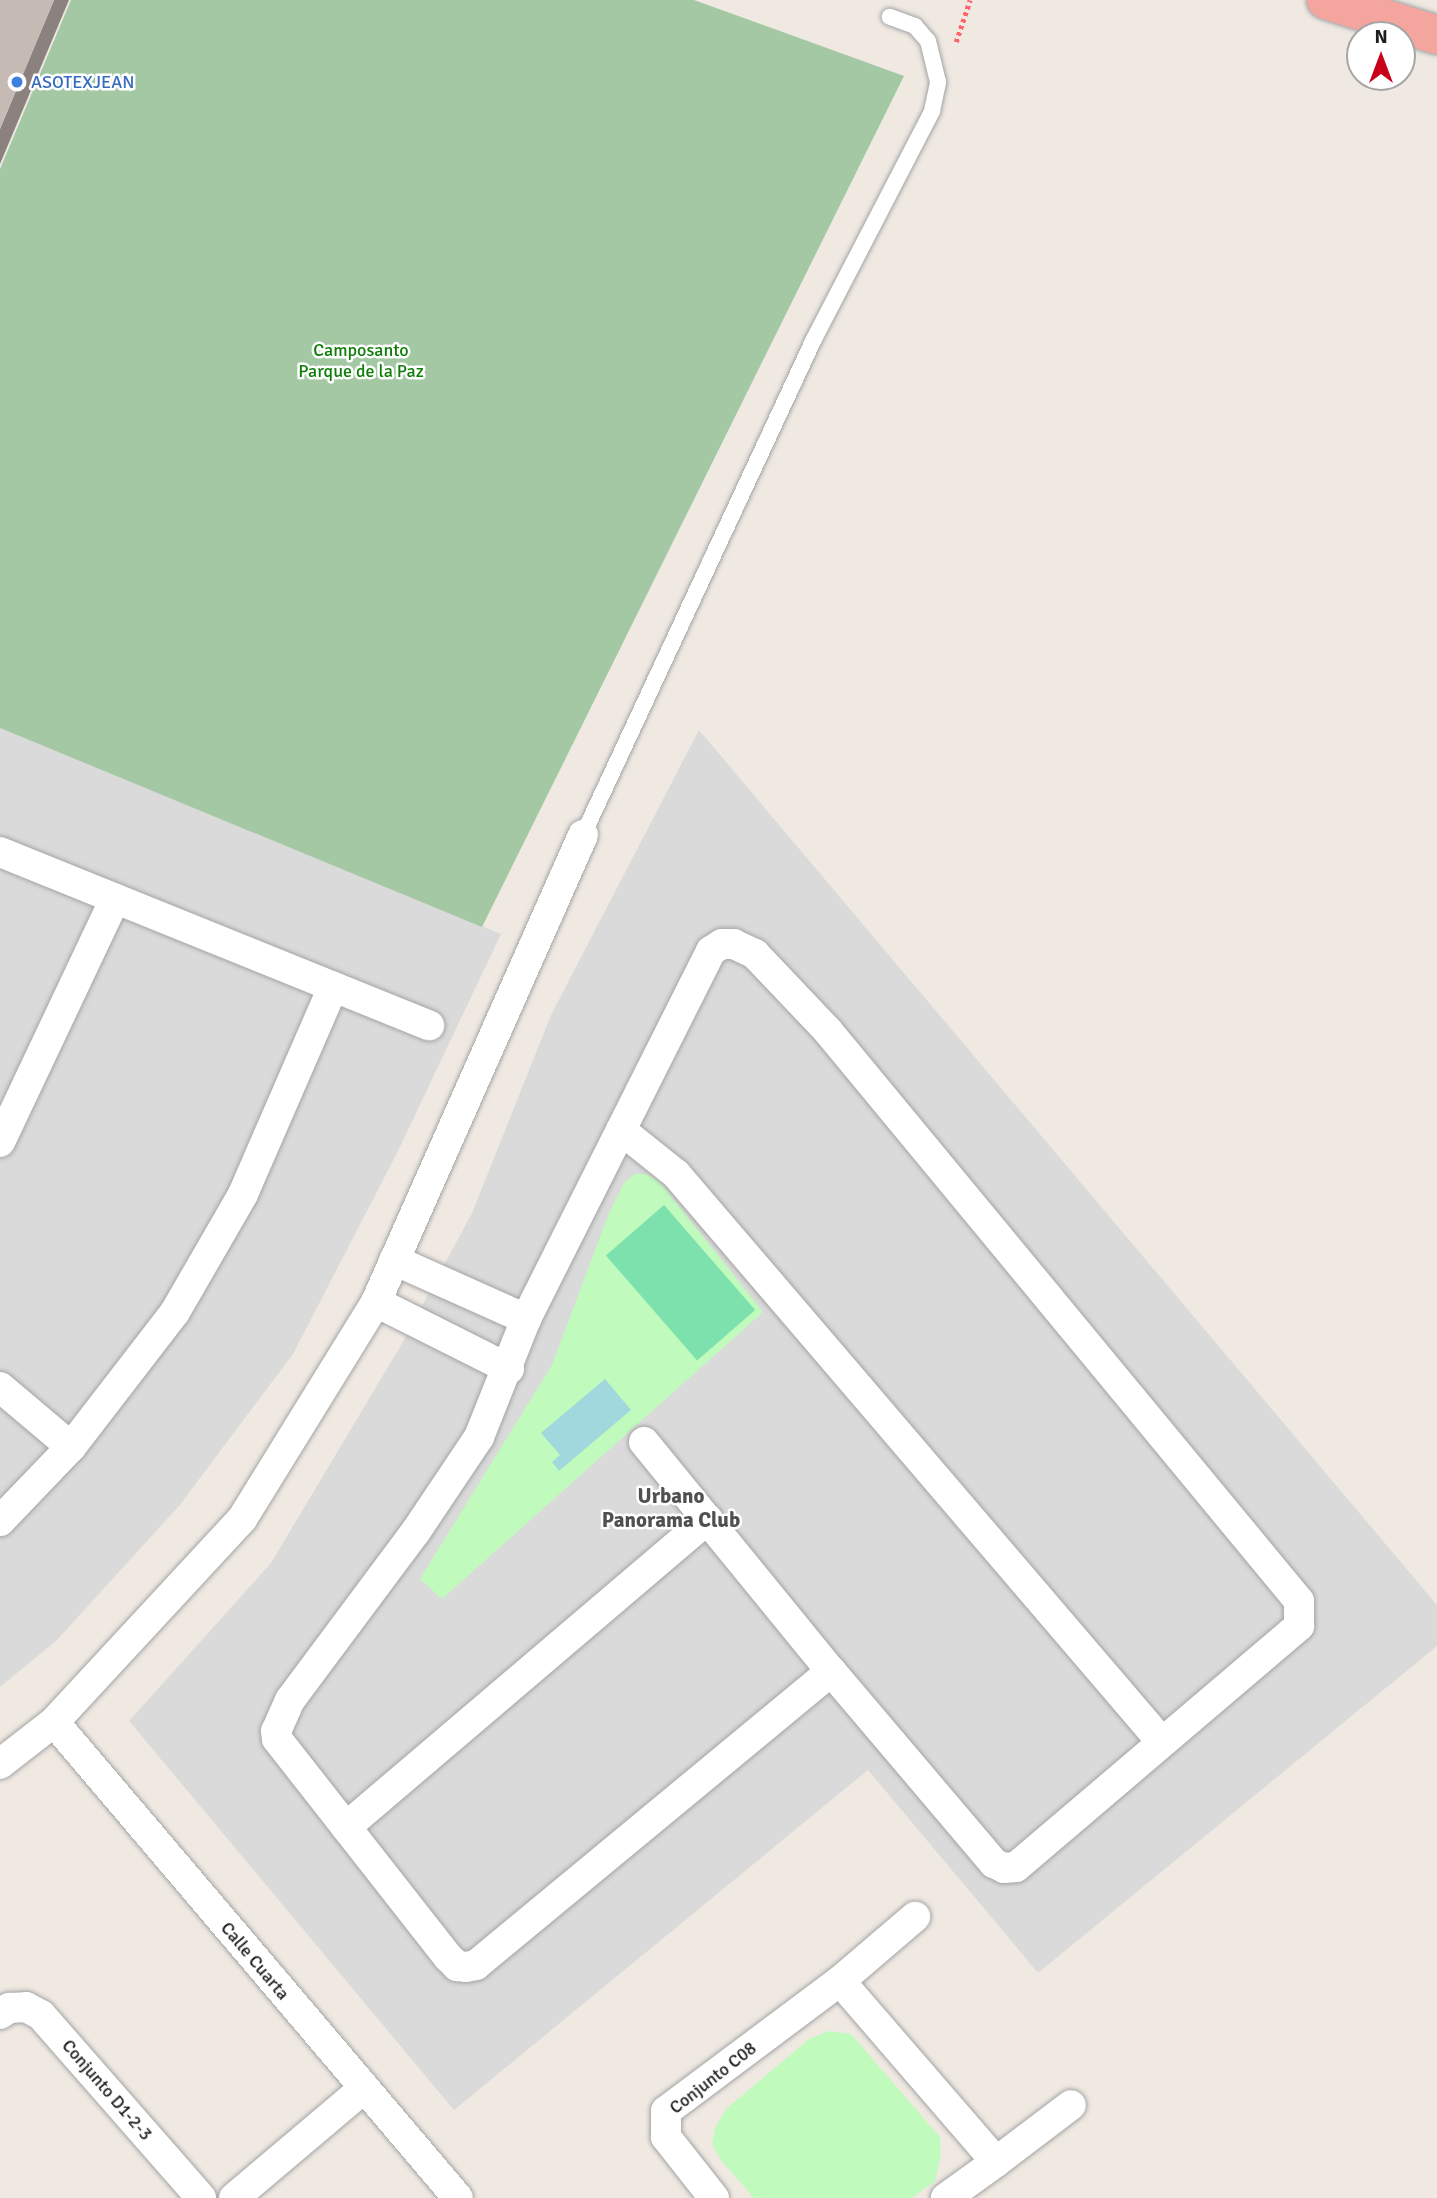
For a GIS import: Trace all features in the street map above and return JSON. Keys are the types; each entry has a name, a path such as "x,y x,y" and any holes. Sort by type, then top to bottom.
{"highway":[{"path":"1326,0 1437,35"}],"street":[{"path":"0,1764 54,1723 242,1519 376,1302 583,835"},
{"path":"0,852 429,1025"},
{"path":"0,1142 115,899"},
{"path":"644,1442 831,1671 995,1863 1004,1868 1016,1867 1299,1626 1298,1601 828,1031 755,954 734,944 722,944 711,951 527,1320 479,1437 416,1531 290,1700 279,1721 277,1739 457,1966 476,1965 831,1671"},
{"path":"0,1521 71,1447 175,1312 243,1194 333,987"},
{"path":"621,1130 676,1174 1161,1741"},
{"path":"394,1260 527,1320"},
{"path":"376,1302 509,1369"},
{"path":"0,1387 71,1447"},
{"path":"346,1827 708,1519"},
{"name":"Calle Cuarta","path":"54,1723 458,2198"},
{"name":"Conjunto C08","path":"713,2198 666,2137 666,2111 840,1981 915,1917"},
{"path":"840,1981 996,2162"},
{"name":"Conjunto D1-2-3","path":"0,2014 9,2008 26,2007 41,2015 201,2198"},
{"path":"234,2198 363,2089"},
{"path":"946,2198 1071,2105"}],"lane":[{"path":"583,835 814,339 932,111 939,82 928,41 915,26 890,17"}],"shaded area":[{"path":"0,728 501,934 398,1151 293,1354 179,1506 56,1641 0,1687"},
{"path":"699,730 1437,1605 1437,1646 1038,1973 868,1770 454,2110 129,1721 271,1563 400,1347 472,1213 551,1015"}],"green space":[{"name":"Camposanto Parque de la Paz","path":"71,0 694,0 904,76 482,927 0,728 0,169"},
{"path":"635,1174 646,1174 659,1181 763,1312 442,1599 420,1579 552,1365 609,1213 624,1183"},
{"path":"664,1205 755,1310 697,1360 606,1256"},
{"path":"829,2031 851,2034 940,2137 941,2154 935,2181 912,2198 754,2198 721,2160 712,2144 715,2128 726,2109 809,2039"}],"water":[{"path":"605,1379 631,1410 559,1471 552,1462 560,1455 541,1433"}],"building":[{"name":"ASOTEXJEAN","path":"0,0 54,0 0,129"}],"place":[{"name":"ASOTEXJEAN","path":"17,82"}],"district":[{"name":"Urbano Panorama Club","path":"671,1508"}]}
